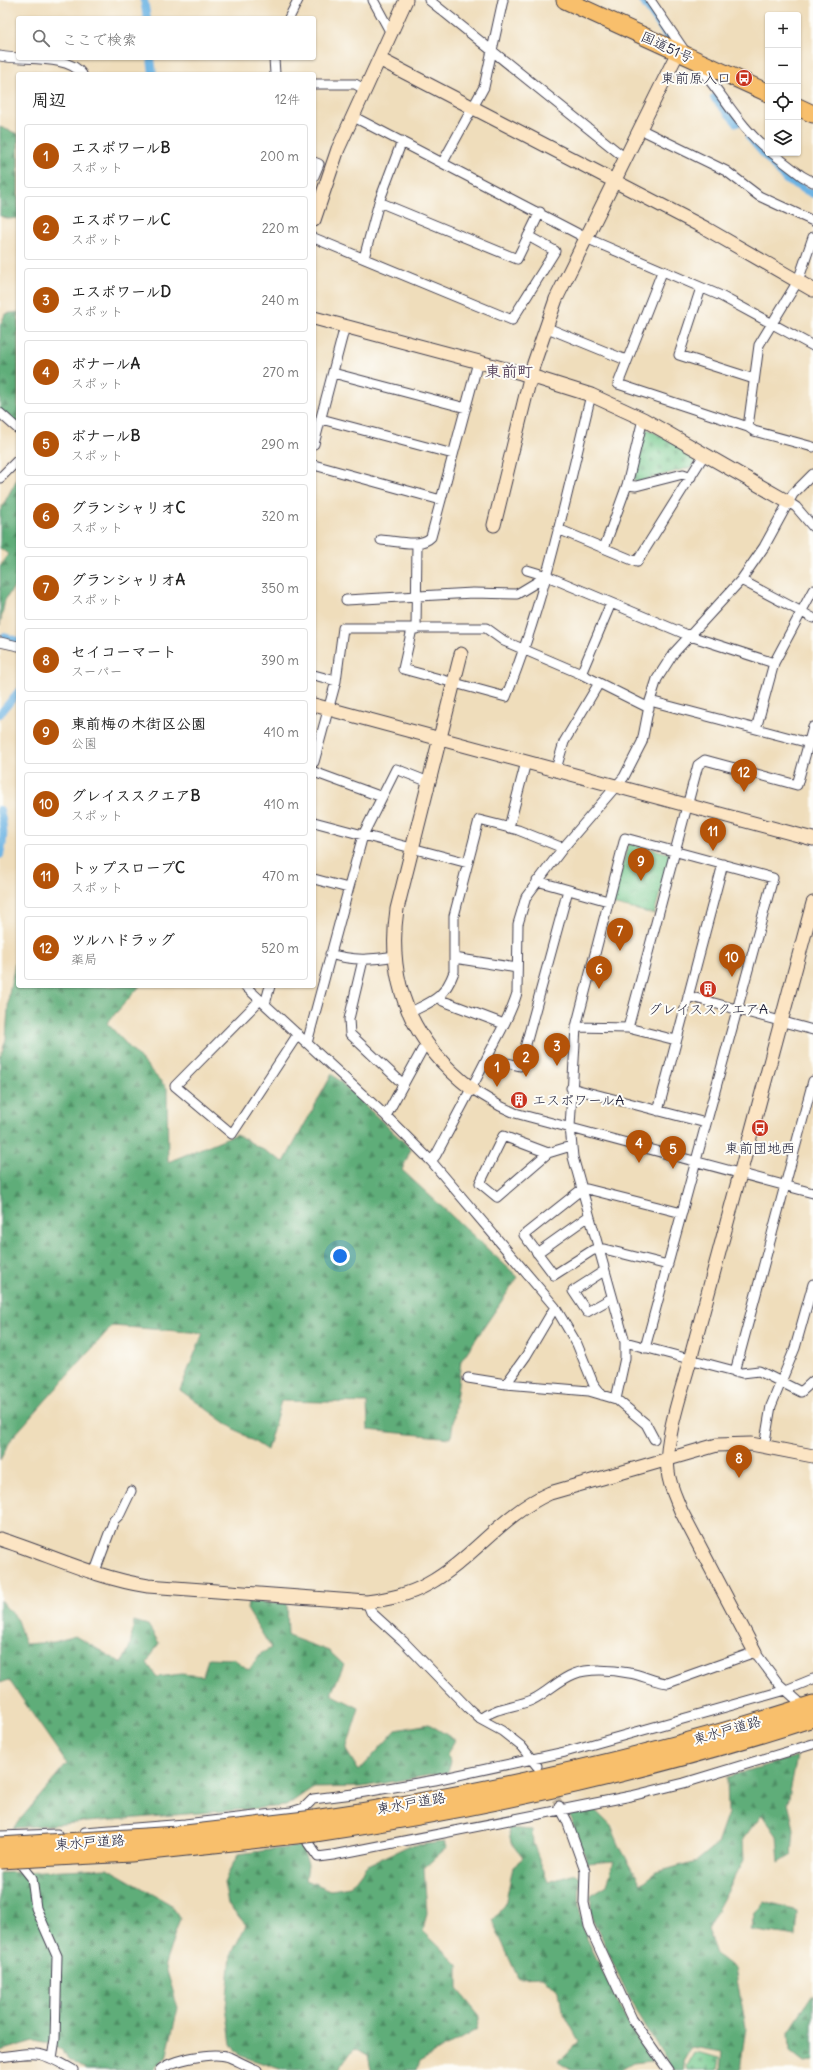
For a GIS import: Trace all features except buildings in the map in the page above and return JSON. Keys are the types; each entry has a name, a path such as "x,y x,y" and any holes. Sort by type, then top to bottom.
{"highway":[{"name":"国道51号","path":"565,0 765,92"},
{"path":"801,108 813,114"},
{"name":"東水戸道路","path":"0,1860 131,1853 435,1799 560,1774 702,1738 806,1702"},
{"name":"東水戸道路","path":"0,1846 169,1836 311,1820 438,1813 563,1787 705,1751 813,1718"}],"street":[{"path":"290,16 298,0"},
{"path":"373,0 391,33"},
{"path":"316,214 338,149 364,88 406,0"},
{"path":"429,0 625,158"},
{"path":"443,162 484,87 503,0"},
{"path":"650,0 684,54 712,81 737,116 765,147"},
{"path":"494,525 531,376 545,327 565,278 625,158 640,129 684,54"},
{"path":"0,56 16,58"},
{"path":"379,59 712,232 813,290"},
{"path":"30,60 54,60 77,67 81,72"},
{"path":"274,60 275,72"},
{"path":"316,84 355,84 364,88"},
{"path":"352,116 402,140 540,212 586,238 701,288 772,322 813,346"},
{"path":"640,129 726,171 759,196 813,221"},
{"path":"364,258 379,202 402,140"},
{"path":"776,156 802,176 813,182"},
{"path":"316,163 319,164 316,171"},
{"path":"379,202 517,259 540,212"},
{"path":"316,239 512,320 555,251 528,236"},
{"path":"748,427 759,345 798,281 813,237"},
{"path":"662,272 626,360 618,384 748,427 754,431 813,447"},
{"path":"701,288 679,355 754,379"},
{"path":"316,319 531,376 591,395 643,420 796,506 813,527"},
{"path":"316,437 345,326"},
{"path":"545,327 626,360"},
{"path":"382,540 417,543 427,542 432,537 478,362"},
{"path":"333,373 466,408"},
{"path":"417,543 417,597 414,629 403,669 506,697 524,650 547,576 591,395"},
{"path":"0,413 16,427"},
{"path":"321,418 454,454"},
{"path":"604,548 627,485 643,420"},
{"path":"558,529 637,562 704,455"},
{"path":"0,478 16,462"},
{"path":"316,466 441,500"},
{"path":"627,485 636,486 684,474 691,477"},
{"path":"431,1162 472,1089 504,1024 509,1017 517,993 518,924 526,897 562,848 617,786 637,753 642,742 650,704 662,669 673,654 741,580 764,547 792,494 813,474"},
{"path":"527,570 547,576 690,636 774,663"},
{"path":"346,600 472,593 518,594 547,576"},
{"path":"741,580 813,618"},
{"path":"756,729 774,663 813,590"},
{"path":"581,674 611,604"},
{"path":"316,755 336,681 343,628 486,628 504,641 650,704 756,729 811,744"},
{"path":"0,642 16,646"},
{"path":"461,654 397,909 395,931 395,956 401,991 409,1013 427,1046 453,1074 472,1089 515,1113 813,1193"},
{"path":"316,676 336,681"},
{"path":"556,769 564,742 599,683"},
{"path":"316,706 813,839"},
{"path":"628,1028 698,765 705,760 797,785 811,744 813,727"},
{"path":"509,827 526,762"},
{"path":"307,1043 363,835 396,769 429,782"},
{"path":"316,773 382,797"},
{"path":"409,1013 440,997 451,980 454,972 454,916 479,820 509,827 562,848"},
{"path":"316,823 468,863"},
{"path":"616,1399 625,1358 625,1342 604,1271 571,1146 570,1127 576,1028 625,838 773,878 645,1348"},
{"path":"658,1111 723,864"},
{"path":"316,880 348,888"},
{"path":"537,881 608,901"},
{"path":"487,1058 520,1066 568,890"},
{"path":"806,1702 786,1690 755,1652 682,1512 672,1487 668,1471 668,1459 672,1432 690,1360 813,903"},
{"path":"330,954 345,958 363,960 395,956"},
{"path":"454,958 517,968"},
{"path":"363,960 349,1019 350,1034 403,1084"},
{"path":"247,988 386,1116 431,1162 555,1307 577,1344 593,1383 602,1395"},
{"path":"269,988 262,1002 175,1086 232,1134 298,1034"},
{"path":"688,996 813,1030"},
{"path":"440,997 443,1001 504,1024"},
{"path":"576,1028 628,1028 676,1040"},
{"path":"386,1116 422,1050 427,1046"},
{"path":"735,1372 813,1081"},
{"path":"572,1088 706,1123"},
{"path":"548,1154 503,1136 480,1183 498,1197 548,1154 571,1146"},
{"path":"668,1265 604,1249 598,1249 593,1250 554,1275 524,1235 582,1189 682,1213"},
{"path":"537,1253 589,1216"},
{"path":"604,1271 573,1291 587,1312 612,1298"},
{"path":"764,1447 772,1406 795,1348 812,1288"},
{"path":"506,1384 526,1356 555,1307"},
{"path":"625,1342 742,1374 759,1371 802,1392 813,1381"},
{"path":"468,1378 506,1384 589,1391 616,1399 646,1424 654,1439"},
{"path":"0,1539 94,1574 148,1586 367,1602 400,1596 427,1585 454,1566 510,1517 538,1498 566,1488 717,1445 738,1444 813,1456"},
{"path":"94,1574 114,1520 120,1514 130,1491"},
{"path":"367,1602 371,1612 403,1641 480,1718 512,1738 535,1763"},
{"path":"480,1718 501,1708 531,1700 563,1678 576,1673 606,1671 630,1673 657,1682 668,1683 755,1652"},
{"path":"813,1679 786,1690 535,1763 353,1794 313,1799 308,1843 318,1857 560,1807 630,1796 684,1783 813,1744"},
{"path":"560,1807 568,1821 586,1871 584,1903 589,1926 632,2019 668,2070"},
{"path":"0,1836 66,1834 185,1824 291,1812 311,1820"},
{"path":"0,1836 32,1878 36,1908 57,1956 55,2039 52,2058"},
{"path":"0,2057 36,2052 52,2058 73,2070"},
{"path":"160,2070 171,2063 210,2055 228,2056 257,2070"}],"green space":[{"path":"0,127 16,133 16,218 9,219 0,216"},
{"path":"16,312 16,429 0,412 0,326 5,314"},
{"path":"648,429 697,456 692,467 637,482 633,479 644,431"},
{"path":"16,481 16,584 5,600 0,625 0,567 8,554 0,548 0,511"},
{"path":"632,844 668,853 670,858 654,914 612,904 628,845"},
{"path":"16,959 16,988 138,988 107,1023 167,1088 168,1162 236,1134 284,1162 332,1074 411,1149 402,1170 518,1277 461,1361 451,1438 368,1430 367,1403 281,1401 267,1450 230,1426 180,1390 203,1333 112,1326 12,1438 0,1460 0,1058 6,1039 9,993"},
{"path":"0,1600 17,1620 25,1644 54,1642 75,1636 122,1663 130,1646 134,1621 148,1625 159,1643 147,1663 157,1677 181,1674 203,1676 208,1658 234,1659 249,1670 260,1654 271,1648 247,1609 248,1602 287,1603 288,1636 329,1651 344,1665 331,1694 359,1708 346,1750 359,1771 396,1730 429,1724 455,1740 447,1754 451,1762 448,1772 362,1787 312,1788 286,1806 13,1828 67,1764 9,1680 0,1683"},
{"path":"797,1756 788,1803 794,1829 792,1855 779,1863 777,1836 762,1814 743,1839 744,1860 707,1929 716,1954 735,1969 746,2027 740,2070 721,2070 723,2052 691,2047 683,2061 684,2070 673,2070 636,2012 595,1925 591,1911 591,1895 607,1885 614,1861 588,1863 569,1815 595,1810 611,1826 621,1849 641,1884 657,1872 697,1861 717,1844 728,1813 727,1777"},
{"path":"508,1828 532,1830 533,1843 548,1882 575,1874 580,1878 579,1906 583,1930 626,2020 651,2061 633,2063 621,2070 571,2070 558,2062 579,2041 562,2010 559,1991 542,1977 518,1978 492,1920 505,1906 513,1866 523,1858 511,1843"},
{"path":"445,1842 447,1847 424,1868 427,1913 423,1931 458,1965 458,1989 480,2016 476,2030 419,2062 416,2070 371,2070 368,2055 354,2048 339,2070 283,2070 244,2057 237,2053 231,2044 226,2007 231,1955 246,1925 228,1904 224,1882 238,1854 301,1846 308,1864 306,1880 331,1890 350,1887 366,1866 408,1846"},
{"path":"107,1868 170,1904 180,1918 165,1964 178,2008 166,2058 154,2070 86,2070 67,2059 62,2050 49,2044 33,2041 0,2051 0,1873"},
{"path":"764,1902 798,1911 796,1937 750,1930 755,1913"},
{"path":"813,1994 813,2061 804,2062 790,2051 789,2032"},
{"path":"694,2052 720,2058 718,2070 687,2070 686,2066"}],"waterway":[{"path":"144,0 147,16"},
{"path":"642,0 670,40"},
{"path":"151,60 153,72"},
{"path":"714,98 737,123"},
{"path":"749,137 786,180 813,194"},
{"path":"4,637 16,640"},
{"path":"0,714 16,694"},
{"path":"0,810 3,832 3,843 0,855"}],"tunnel":[{"path":"549,1787 559,1804"}],"place":[{"name":"東前原入口","path":"744,78"},
{"name":"ツルハドラッグ","path":"744,792"},
{"name":"トップスロープC","path":"713,851"},
{"name":"東前梅の木街区公園","path":"641,881"},
{"name":"グランシャリオA","path":"620,951"},
{"name":"グレイススクエアB","path":"732,977"},
{"name":"グランシャリオC","path":"599,989"},
{"name":"グレイススクエアA","path":"708,989"},
{"name":"エスポワールD","path":"557,1066"},
{"name":"エスポワールC","path":"526,1077"},
{"name":"エスポワールB","path":"497,1087"},
{"name":"エスポワールA","path":"519,1100"},
{"name":"東前団地西","path":"760,1128"},
{"name":"ボナールA","path":"639,1163"},
{"name":"ボナールB","path":"673,1169"},
{"name":"セイコーマート","path":"739,1478"}],"district":[{"name":"東前町","path":"509,371"}]}
